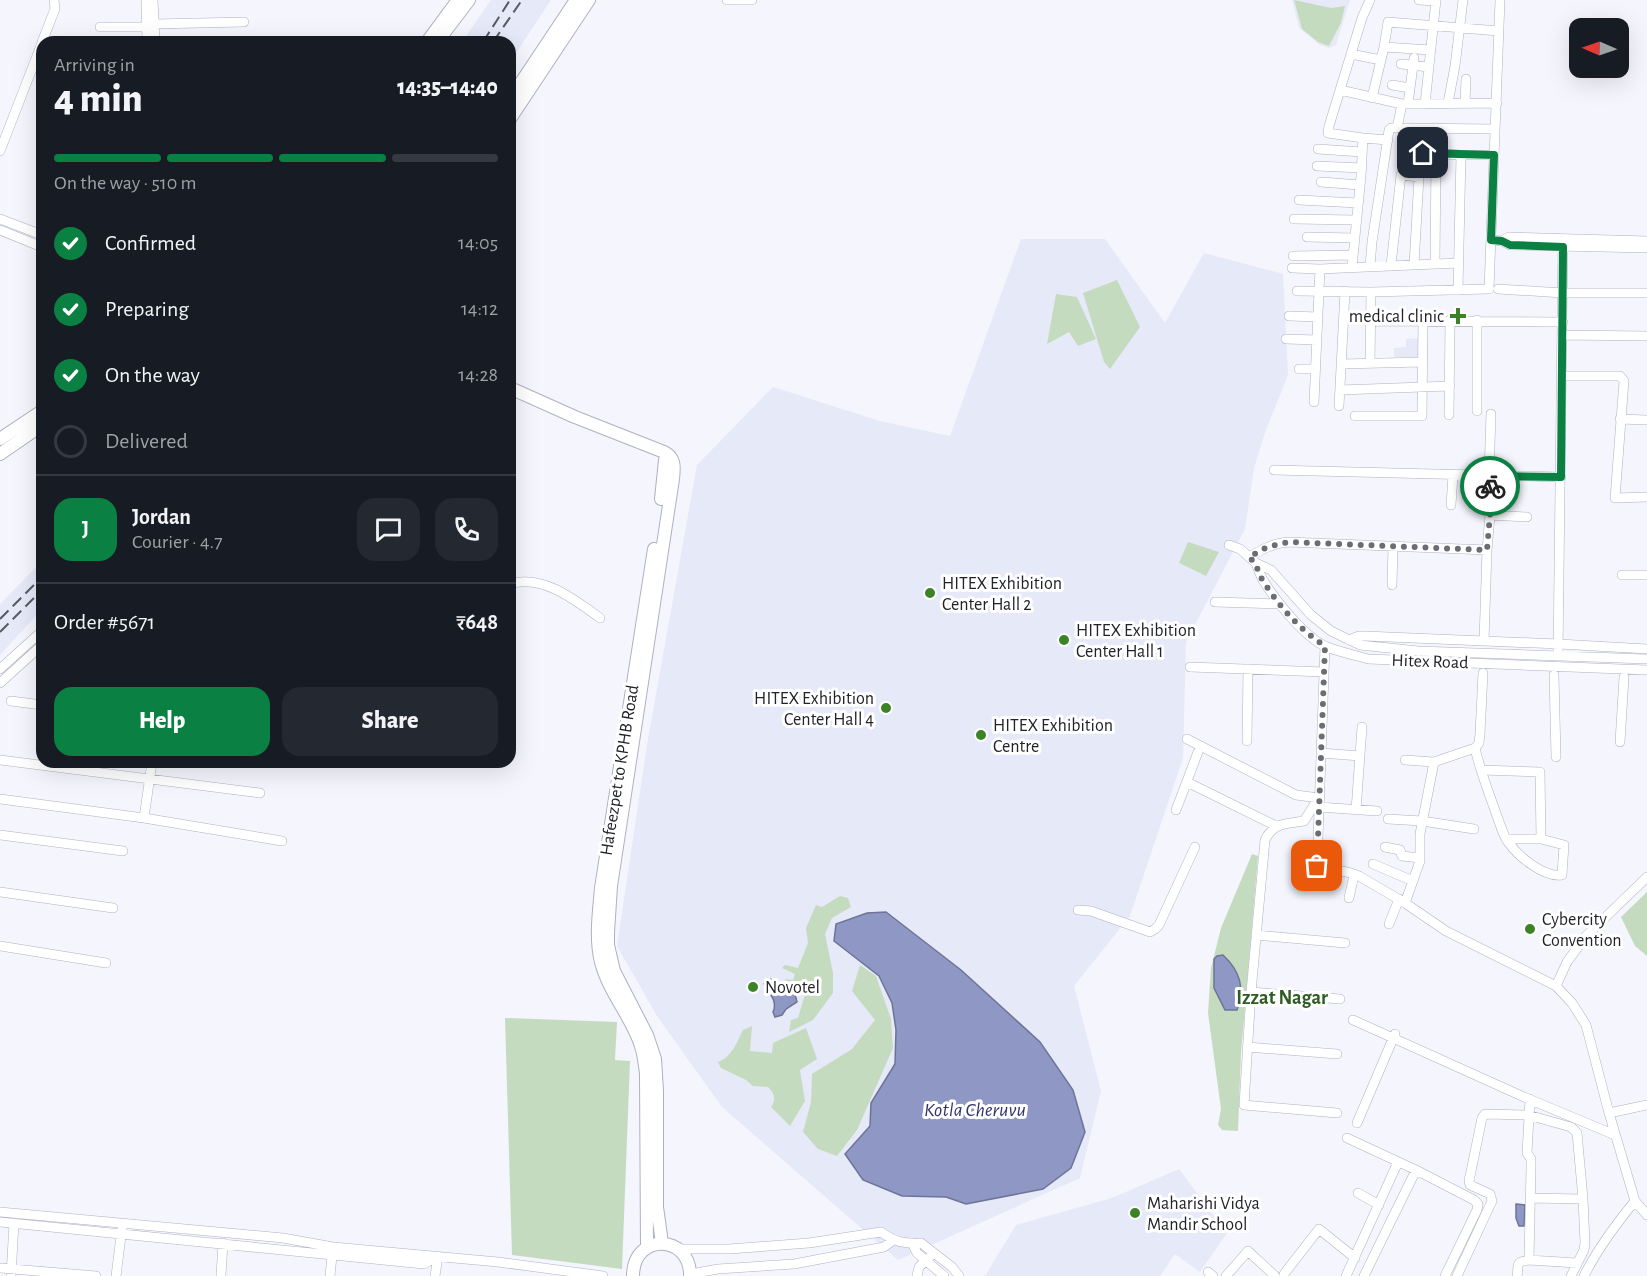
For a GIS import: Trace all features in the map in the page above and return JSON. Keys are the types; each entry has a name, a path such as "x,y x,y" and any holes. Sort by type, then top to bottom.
{"main road":[{"path":"431,36 458,0"},
{"path":"442,36 469,0"},
{"path":"516,90 576,0"},
{"path":"516,109 590,0"},
{"path":"516,391 664,453 673,460 673,479 611,886 608,932 608,945 614,971 648,1035 655,1059 657,1208 662,1243"},
{"path":"0,439 36,415"},
{"path":"0,454 36,429"},
{"name":"Hafeezpet to KPHB Road","path":"633,1276 635,1261 647,1247 646,1074 642,1049 636,1032 601,962 598,930 601,888 662,494 666,465 664,453"},
{"path":"647,1247 662,1243 679,1249 689,1265 690,1275"}],"street":[{"path":"44,36 55,9 54,0"},
{"path":"146,0 152,36"},
{"path":"148,36 153,0"},
{"path":"727,0 752,0"},
{"path":"1370,0 1362,18 1328,133 1388,140"},
{"path":"1419,0 1436,0 1425,104"},
{"path":"1448,103 1463,0"},
{"path":"1297,291 1489,289 1500,0"},
{"path":"100,27 244,21"},
{"path":"1372,98 1388,22 1499,31"},
{"path":"1384,47 1431,50"},
{"path":"1351,54 1381,60"},
{"path":"0,151 36,58"},
{"path":"1401,64 1413,62 1429,67"},
{"path":"1397,128 1410,88 1413,62"},
{"path":"1465,103 1466,79"},
{"path":"1392,85 1410,88"},
{"path":"1340,90 1405,104 1497,103"},
{"path":"1370,266 1390,129 1392,127 1496,129"},
{"path":"1411,129 1409,152 1494,155"},
{"path":"1352,267 1363,138"},
{"path":"1318,149 1362,152"},
{"path":"1435,264 1436,154"},
{"path":"1458,290 1461,155"},
{"path":"1317,166 1362,168"},
{"path":"1391,265 1401,175 1419,177 1414,265"},
{"path":"1321,182 1360,185"},
{"path":"1299,200 1358,203"},
{"path":"0,219 36,233"},
{"path":"1293,219 1357,220"},
{"path":"0,230 36,245"},
{"path":"1394,233 1415,234"},
{"path":"1307,237 1355,238"},
{"path":"1491,240 1502,241 1509,237 1647,248"},
{"path":"1563,243 1647,241"},
{"path":"1558,656 1563,243"},
{"path":"1293,256 1353,255"},
{"path":"1292,268 1459,263"},
{"path":"1314,402 1320,268"},
{"path":"1498,289 1647,293"},
{"path":"1339,406 1345,291"},
{"path":"1371,292 1371,364"},
{"path":"1289,316 1318,317"},
{"path":"1449,415 1450,320"},
{"path":"1477,320 1477,411"},
{"path":"1371,321 1563,322"},
{"path":"1355,416 1422,416 1423,321"},
{"path":"1562,335 1647,336"},
{"path":"1287,339 1317,340"},
{"path":"1342,364 1422,362"},
{"path":"1299,369 1316,369"},
{"path":"1562,376 1620,376 1624,381 1615,498 1647,497"},
{"path":"1340,390 1450,386"},
{"path":"1484,641 1490,515 1491,414"},
{"path":"1620,420 1647,420"},
{"path":"1274,470 1561,477"},
{"path":"1451,505 1453,475"},
{"path":"1490,515 1527,517"},
{"path":"1252,560 1267,547 1281,542 1399,549 1487,550"},
{"name":"Hitex Road","path":"1229,545 1240,549 1252,560 1271,570 1311,615 1330,631 1360,645 1418,651 1647,658"},
{"path":"1392,585 1399,549"},
{"name":"Hitex Road","path":"1252,560 1280,604 1302,628 1325,646 1368,658 1647,670"},
{"path":"1622,575 1647,575"},
{"path":"516,583 527,581 553,589 571,597 600,618"},
{"path":"1215,602 1280,604"},
{"path":"0,669 36,636"},
{"path":"1349,640 1365,636 1647,649"},
{"path":"1325,646 1317,866 1354,874 1402,901 1446,931 1556,986 1572,1003 1586,1025 1635,1201 1647,1215"},
{"path":"0,683 36,650"},
{"path":"1190,668 1324,672"},
{"path":"1247,741 1248,669"},
{"path":"1483,673 1477,746 1506,839 1514,849 1544,873 1552,876 1563,874 1564,845 1541,839 1506,839"},
{"path":"1554,675 1556,758"},
{"path":"1620,742 1624,677"},
{"path":"10,701 36,704"},
{"path":"1356,810 1362,727"},
{"path":"1187,739 1296,795 1318,803 1356,810 1377,811"},
{"path":"1405,760 1434,762 1477,746"},
{"path":"1176,810 1198,752"},
{"path":"1321,753 1360,756"},
{"path":"0,760 36,764"},
{"path":"1389,924 1413,880 1420,858 1420,834 1434,762"},
{"path":"1482,766 1540,771 1541,839"},
{"path":"67,768 260,793"},
{"path":"144,818 151,768"},
{"path":"1187,782 1276,826"},
{"path":"0,799 144,818 282,841"},
{"path":"1318,803 1304,820 1276,826 1270,830 1265,840 1251,992 1244,1105 1337,1113"},
{"path":"1388,819 1422,821 1474,829"},
{"path":"0,835 123,851"},
{"path":"1078,910 1091,911 1150,932 1159,926 1195,847"},
{"path":"1385,847 1400,850 1402,855 1420,858"},
{"path":"1373,864 1413,880"},
{"path":"1349,898 1354,874"},
{"path":"1556,986 1567,962 1586,936 1647,877"},
{"path":"0,892 113,908"},
{"path":"1256,935 1345,943"},
{"path":"0,946 106,963"},
{"path":"1251,992 1340,999"},
{"path":"1353,1020 1394,1036 1527,1098 1615,1135"},
{"path":"1357,1123 1394,1036"},
{"path":"1247,1047 1337,1054"},
{"path":"1527,1098 1525,1115 1527,1153 1531,1159 1529,1260"},
{"path":"1609,1113 1647,1105"},
{"path":"1457,1276 1492,1201 1490,1194 1474,1188 1469,1181 1482,1118 1485,1114 1525,1115 1571,1127 1577,1133 1585,1243 1571,1276"},
{"path":"1347,1138 1416,1170 1478,1204 1445,1276"},
{"path":"1346,1276 1398,1162"},
{"path":"1364,1276 1416,1170"},
{"path":"1358,1193 1380,1205"},
{"path":"1530,1198 1583,1199"},
{"path":"1584,1276 1635,1201"},
{"path":"0,1212 332,1256 424,1264 438,1256"},
{"path":"0,1222 244,1234 333,1247 438,1256 603,1276"},
{"path":"11,1273 14,1223"},
{"path":"116,1276 122,1228"},
{"path":"1226,1276 1248,1251 1280,1275 1319,1229 1355,1258"},
{"path":"679,1249 729,1249 809,1243 880,1232 892,1241 921,1243 935,1252 959,1276"},
{"path":"243,1245 244,1234"},
{"path":"1364,1238 1379,1245"},
{"path":"690,1275 718,1269 794,1264 884,1247 892,1241"},
{"path":"221,1276 223,1243"},
{"path":"912,1243 917,1253 944,1276"},
{"path":"917,1276 919,1267 935,1252"},
{"path":"330,1276 332,1256"},
{"path":"435,1276 438,1256"},
{"path":"1517,1276 1518,1264 1529,1260 1577,1263"},
{"path":"0,1268 11,1273 96,1276"}],"shaded area":[{"path":"491,0 551,0 516,53 516,36 466,36"},
{"path":"1292,0 1350,0 1336,45 1329,48 1320,45 1299,28"},
{"path":"1021,239 1105,239 1165,323 1204,253 1283,274 1288,375 1254,468 1245,529 1186,642 1183,758 1130,916 1074,986 1101,1091 1080,1178 898,1260 722,1107 657,1016 617,946 647,745 697,465 773,387 880,421 950,436"},
{"path":"1419,338 1418,357 1394,357 1394,348 1406,347 1406,339"},
{"path":"36,567 36,616 0,655 0,604"},
{"name":"Maharishi Vidya Mandir School","path":"1179,1169 1227,1233 1200,1272 1175,1254 1160,1276 985,1276 1016,1225 1112,1198"}],"green space":[{"path":"1294,0 1331,8 1345,6 1341,23 1329,46 1318,42 1302,29"},
{"path":"1117,280 1140,327 1110,369 1104,362 1083,293"},
{"path":"1056,294 1077,297 1096,339 1078,346 1069,332 1047,344"},
{"path":"1188,542 1219,552 1206,576 1179,563"},
{"path":"1252,854 1258,856 1241,1053 1238,1131 1222,1130 1218,1125 1221,1109 1208,1013 1211,968 1221,928"},
{"path":"1647,892 1647,956 1635,946 1621,917"},
{"path":"840,896 848,898 851,907 832,918 825,934 833,973 833,993 813,1020 789,1032 791,1020 798,1018 805,994 784,979 793,980 795,974 782,968 785,965 798,968 808,943 806,928 816,905 822,907"},
{"path":"860,965 876,976 891,1019 893,1048 857,1130 837,1156 818,1149 803,1132 811,1102 812,1074 852,1049 875,1020 852,991"},
{"path":"505,1018 617,1022 615,1060 630,1061 622,1269 512,1255"},
{"path":"752,1026 750,1051 772,1053 773,1043 806,1028 817,1059 800,1070 805,1101 790,1126 771,1107 774,1097 768,1087 753,1086 721,1068 718,1062 730,1053 743,1030"}],"water":[{"name":"Kotla Cheruvu","path":"886,912 961,970 1040,1042 1073,1090 1085,1132 1071,1168 1043,1189 966,1204 946,1197 902,1196 863,1180 845,1154 870,1126 871,1103 895,1064 896,1030 892,1003 879,976 834,941 836,924 867,913"},
{"path":"1223,955 1237,973 1241,987 1237,1010 1225,1010 1214,988 1214,959"},
{"path":"769,979 773,980 782,990 795,994 797,1002 786,1009 782,1015 775,1017 774,1001 764,984"},
{"path":"1516,1204 1525,1205 1524,1226 1519,1226 1516,1218"}],"railway":[{"path":"487,36 510,0"},
{"path":"497,36 522,0"},
{"path":"0,619 36,583"},
{"path":"0,632 36,596"}],"way so far":[{"path":"1317,866 1325,646 1302,628 1280,604 1262,579 1256,562 1249,557 1281,542 1487,550 1490,486"}],"place":[{"name":"medical clinic","path":"1458,316"},
{"name":"HITEX Exhibition Center Hall 2","path":"930,593"},
{"name":"HITEX Exhibition Center Hall 1","path":"1064,640"},
{"name":"HITEX Exhibition Center Hall 4","path":"886,708"},
{"name":"HITEX Exhibition Centre","path":"981,735"},
{"name":"Cybercity Convention","path":"1530,929"},
{"name":"Novotel","path":"753,987"},
{"name":"Maharishi Vidya Mandir School","path":"1135,1213"}],"district":[{"name":"Izzat Nagar","path":"1282,997"}],"route":[{"path":"1423,153 1494,155 1491,240 1502,241 1510,245 1563,247 1561,477 1489,476 1490,486"}]}
